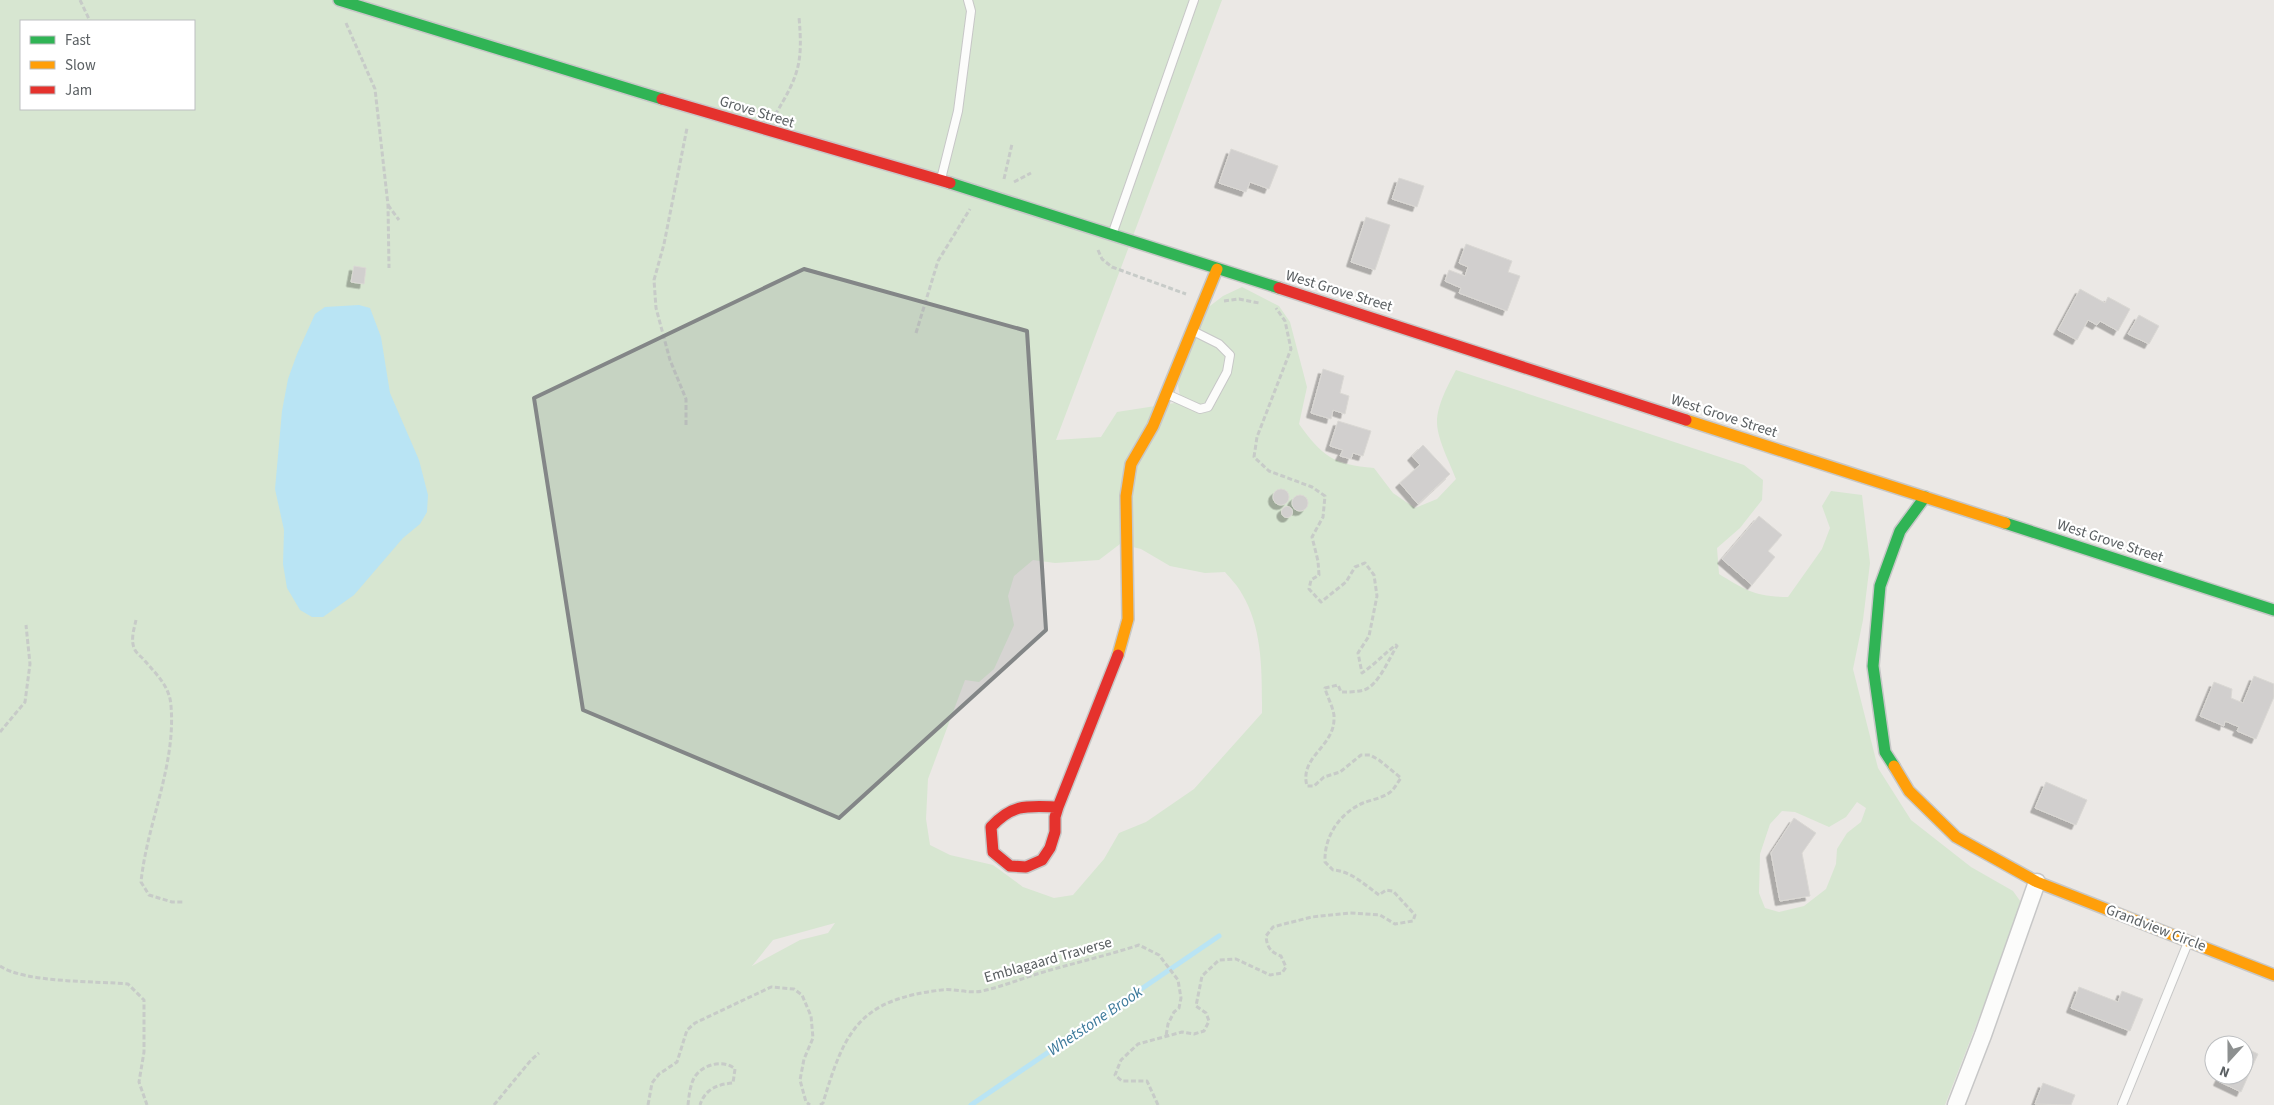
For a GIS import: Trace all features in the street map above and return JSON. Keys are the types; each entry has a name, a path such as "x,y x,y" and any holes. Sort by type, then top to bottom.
{"main road":[{"name":"Grove Street","path":"339,0 765,131 992,195 1165,252"},
{"name":"West Grove Street","path":"1165,252 1421,332 2274,610"},
{"path":"1058,807 1026,806 1009,808 991,827 993,852 1010,866 1026,867 1042,860 1050,848 1055,832 1055,817 1058,807 1122,644 1128,619 1126,496 1131,464 1153,426 1217,268"},
{"name":"Grandview Circle","path":"1925,497 1900,532 1880,586 1873,666 1885,752 1909,791 1956,837 2037,882 2189,940 2274,975"}],"street":[{"path":"1956,1105 2037,882"}],"lane":[{"path":"940,181 958,111 971,11 968,0"},
{"path":"1112,233 1194,0"},
{"path":"1166,394 1200,408 1208,407 1227,372 1230,355 1219,344 1191,330"},
{"path":"2122,1105 2189,940"}],"path":[{"path":"80,0 90,20"},
{"path":"765,131 791,88 798,69 802,49 799,17"},
{"path":"355,46 375,89 388,205 388,268"},
{"path":"686,425 686,399 670,360 656,308 654,280 664,244 686,130 693,108"},
{"path":"916,334 938,261 971,208 992,195 1004,181 1012,144"},
{"path":"388,205 399,220"},
{"path":"1112,233 1096,247 1102,259 1112,267 1174,292 1222,301 1239,299 1255,304 1268,302"},
{"path":"1158,1105 1147,1081 1122,1081 1115,1075 1121,1060 1138,1044 1182,1032 1194,1034 1204,1031 1209,1021 1206,1013 1196,1006 1202,976 1219,960 1236,959 1270,975 1282,973 1286,966 1281,956 1274,954 1267,947 1266,936 1273,927 1312,917 1350,913 1380,915 1394,924 1414,921 1414,915 1393,891 1386,890 1379,895 1352,875 1344,871 1334,870 1325,862 1325,853 1332,833 1341,818 1361,804 1389,793 1402,778 1370,755 1361,756 1340,772 1324,777 1314,786 1307,786 1305,779 1307,765 1323,748 1334,720 1325,688 1338,685 1341,692 1362,691 1368,688 1380,675 1397,646 1383,654 1362,673 1358,653 1367,640 1372,628 1371,623 1377,596 1374,575 1365,563 1355,567 1346,582 1321,602 1309,589 1311,580 1319,575 1318,561 1312,538 1323,517 1325,496 1312,487 1269,471 1254,457 1257,437 1291,349 1285,321 1273,305"},
{"path":"136,620 133,637 135,650 163,681 171,704 172,725 166,767 148,838 141,882 149,895 172,902 183,902"},
{"path":"0,732 25,702 30,664 26,625"},
{"name":"Emblagaard Traverse","path":"820,1105 823,1103 833,1070 854,1029 861,1019 889,1001 911,994 944,990 977,992 1139,945 1159,955 1178,980 1181,998 1179,1008 1174,1012 1168,1024 1166,1036"},
{"path":"0,966 6,970 39,978 128,984 144,1000 144,1052 139,1082 147,1105"},
{"path":"648,1105 652,1083 659,1074 677,1062 687,1030 695,1023 771,987 794,989 802,995 811,1016 812,1038 804,1059 800,1080 806,1102 810,1105"},
{"path":"494,1105 539,1053"},
{"path":"688,1105 691,1086 695,1076 717,1062 730,1064 735,1069 733,1083 719,1084 702,1097 700,1105"}],"highlighted area":[{"path":"804,269 1027,331 1046,630 839,818 583,710 534,398"}],"green space":[{"path":"0,0 1222,0 1056,440 1101,437 1117,412 1181,402 1178,385 1193,319 1223,296 1242,287 1279,306 1290,322 1307,387 1299,424 1307,435 1330,457 1360,467 1374,468 1393,493 1415,508 1437,499 1456,479 1441,443 1437,422 1441,402 1456,370 1744,465 1763,480 1762,500 1740,528 1717,548 1719,574 1751,592 1767,596 1788,597 1822,549 1830,528 1822,506 1831,491 1862,495 1870,563 1863,620 1853,669 1878,768 1911,820 1971,867 2013,891 2023,905 1945,1105 0,1105","holes":["1120,544 1141,549 1170,566 1205,573 1225,572 1240,591 1249,608 1258,636 1262,682 1262,713 1194,789 1146,822 1119,833 1104,859 1073,895 1054,898 1023,887 993,865 950,855 930,845 926,819 928,779 965,680 979,682 994,669 1014,625 1008,596 1014,576 1033,560 1055,563 1099,560","1857,802 1866,808 1861,822 1847,833 1837,849 1836,864 1826,889 1804,906 1779,912 1765,908 1759,893 1760,854 1770,824 1782,811 1795,812 1829,827 1846,817","835,923 828,933 800,940 752,966 773,940"]}],"water":[{"path":"359,305 370,308 381,337 390,393 419,460 428,495 427,512 420,524 403,538 354,595 323,617 312,617 300,610 287,588 283,564 284,530 275,489 282,411 288,379 315,314 325,307"}],"building":[{"path":"1231,149 1278,166 1269,189 1250,182 1246,192 1219,183"},
{"path":"1399,178 1424,186 1417,207 1392,199"},
{"path":"1366,217 1390,225 1375,270 1351,262"},
{"path":"1466,244 1512,261 1508,272 1520,276 1507,311 1459,293 1461,288 1445,281 1449,270 1465,276 1468,267 1459,263"},
{"path":"354,266 366,268 364,284 351,282"},
{"path":"2080,289 2105,303 2108,297 2130,309 2118,331 2100,321 2097,325 2088,320 2077,340 2058,330"},
{"path":"2139,315 2159,326 2149,344 2128,334"},
{"path":"1323,369 1344,376 1340,393 1349,396 1345,414 1333,410 1331,419 1311,413"},
{"path":"1338,421 1371,431 1363,456 1353,453 1351,459 1340,456 1343,450 1330,446"},
{"path":"1423,445 1450,474 1418,504 1400,483 1420,465 1412,456"},
{"path":"1278,489 1284,489 1289,494 1287,503 1278,505 1273,500 1273,494"},
{"path":"1297,495 1303,495 1308,500 1306,509 1297,511 1292,506 1292,500"},
{"path":"1285,507 1289,507 1292,512 1291,516 1285,517 1282,514 1282,510"},
{"path":"1759,516 1782,535 1768,551 1775,557 1752,585 1722,559"},
{"path":"2254,676 2274,684 2274,697 2256,739 2237,731 2239,727 2225,721 2224,726 2200,716 2214,682 2232,689 2231,698 2243,703"},
{"path":"2046,782 2087,800 2076,825 2035,808"},
{"path":"1794,818 1816,833 1802,853 1810,896 1780,901 1771,853"},
{"path":"2079,987 2118,1002 2122,991 2143,999 2130,1031 2071,1008"},
{"path":"2254,1052 2258,1054 2254,1063"},
{"path":"2043,1083 2075,1095 2071,1105 2035,1104"},
{"path":"2226,1085 2244,1085 2241,1092"}],"waterway":[{"name":"Whetstone Brook","path":"971,1105 1219,936"}],"traffic: fast":[{"path":"339,0 662,99"},
{"path":"950,183 1279,288"},
{"path":"1894,766 1885,752 1873,666 1880,586 1900,531 1925,497"},
{"path":"2005,523 2274,610"}],"traffic: slow":[{"path":"1118,655 1128,619 1126,496 1131,464 1153,426 1217,269"},
{"path":"1686,420 2005,523"},
{"path":"1894,766 1909,791 1956,837 2037,882 2274,975"}],"traffic: jam":[{"path":"662,99 950,183"},
{"path":"1279,288 1686,420"},
{"path":"1058,807 1021,808 999,819 991,827 993,852 1010,866 1026,867 1042,860 1050,848 1055,832 1055,817 1058,807 1118,655"}]}
